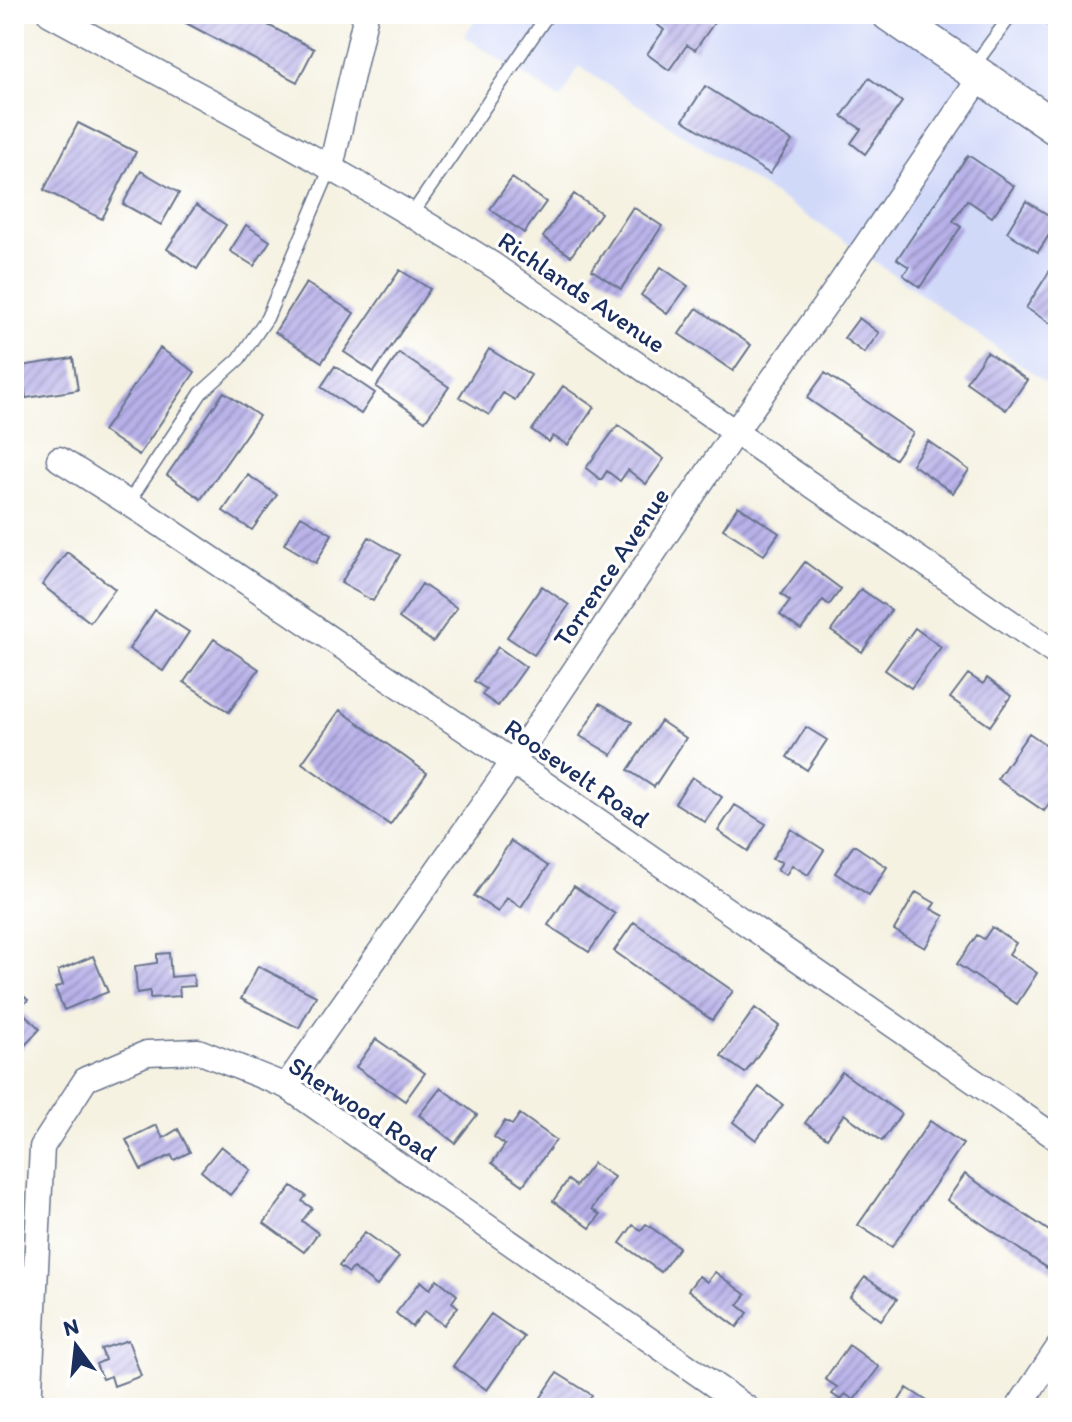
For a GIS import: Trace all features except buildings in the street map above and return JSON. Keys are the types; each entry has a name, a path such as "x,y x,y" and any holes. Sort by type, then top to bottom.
{"main road":[{"path":"889,14 975,74 1055,121"}],"street":[{"name":"Richlands Avenue","path":"50,14 331,167 493,265 1058,655"},
{"path":"331,167 361,16"},
{"name":"Torrence Avenue","path":"286,1086 513,762 735,432 828,301 975,74"},
{"name":"Roosevelt Road","path":"59,459 513,762 1058,1139"},
{"name":"Sherwood Road","path":"29,1408 42,1147 86,1079 147,1053 198,1051 286,1086 747,1408"},
{"path":"1018,1408 1058,1348"}],"lane":[{"path":"412,214 548,14"},
{"path":"975,74 1012,14"},
{"path":"1042,14 1058,24"},
{"path":"128,503 201,393 239,359 267,318 331,167"}],"shaded area":[{"path":"479,14 1058,14 1058,391 861,252 579,66 561,99 464,36"}]}
